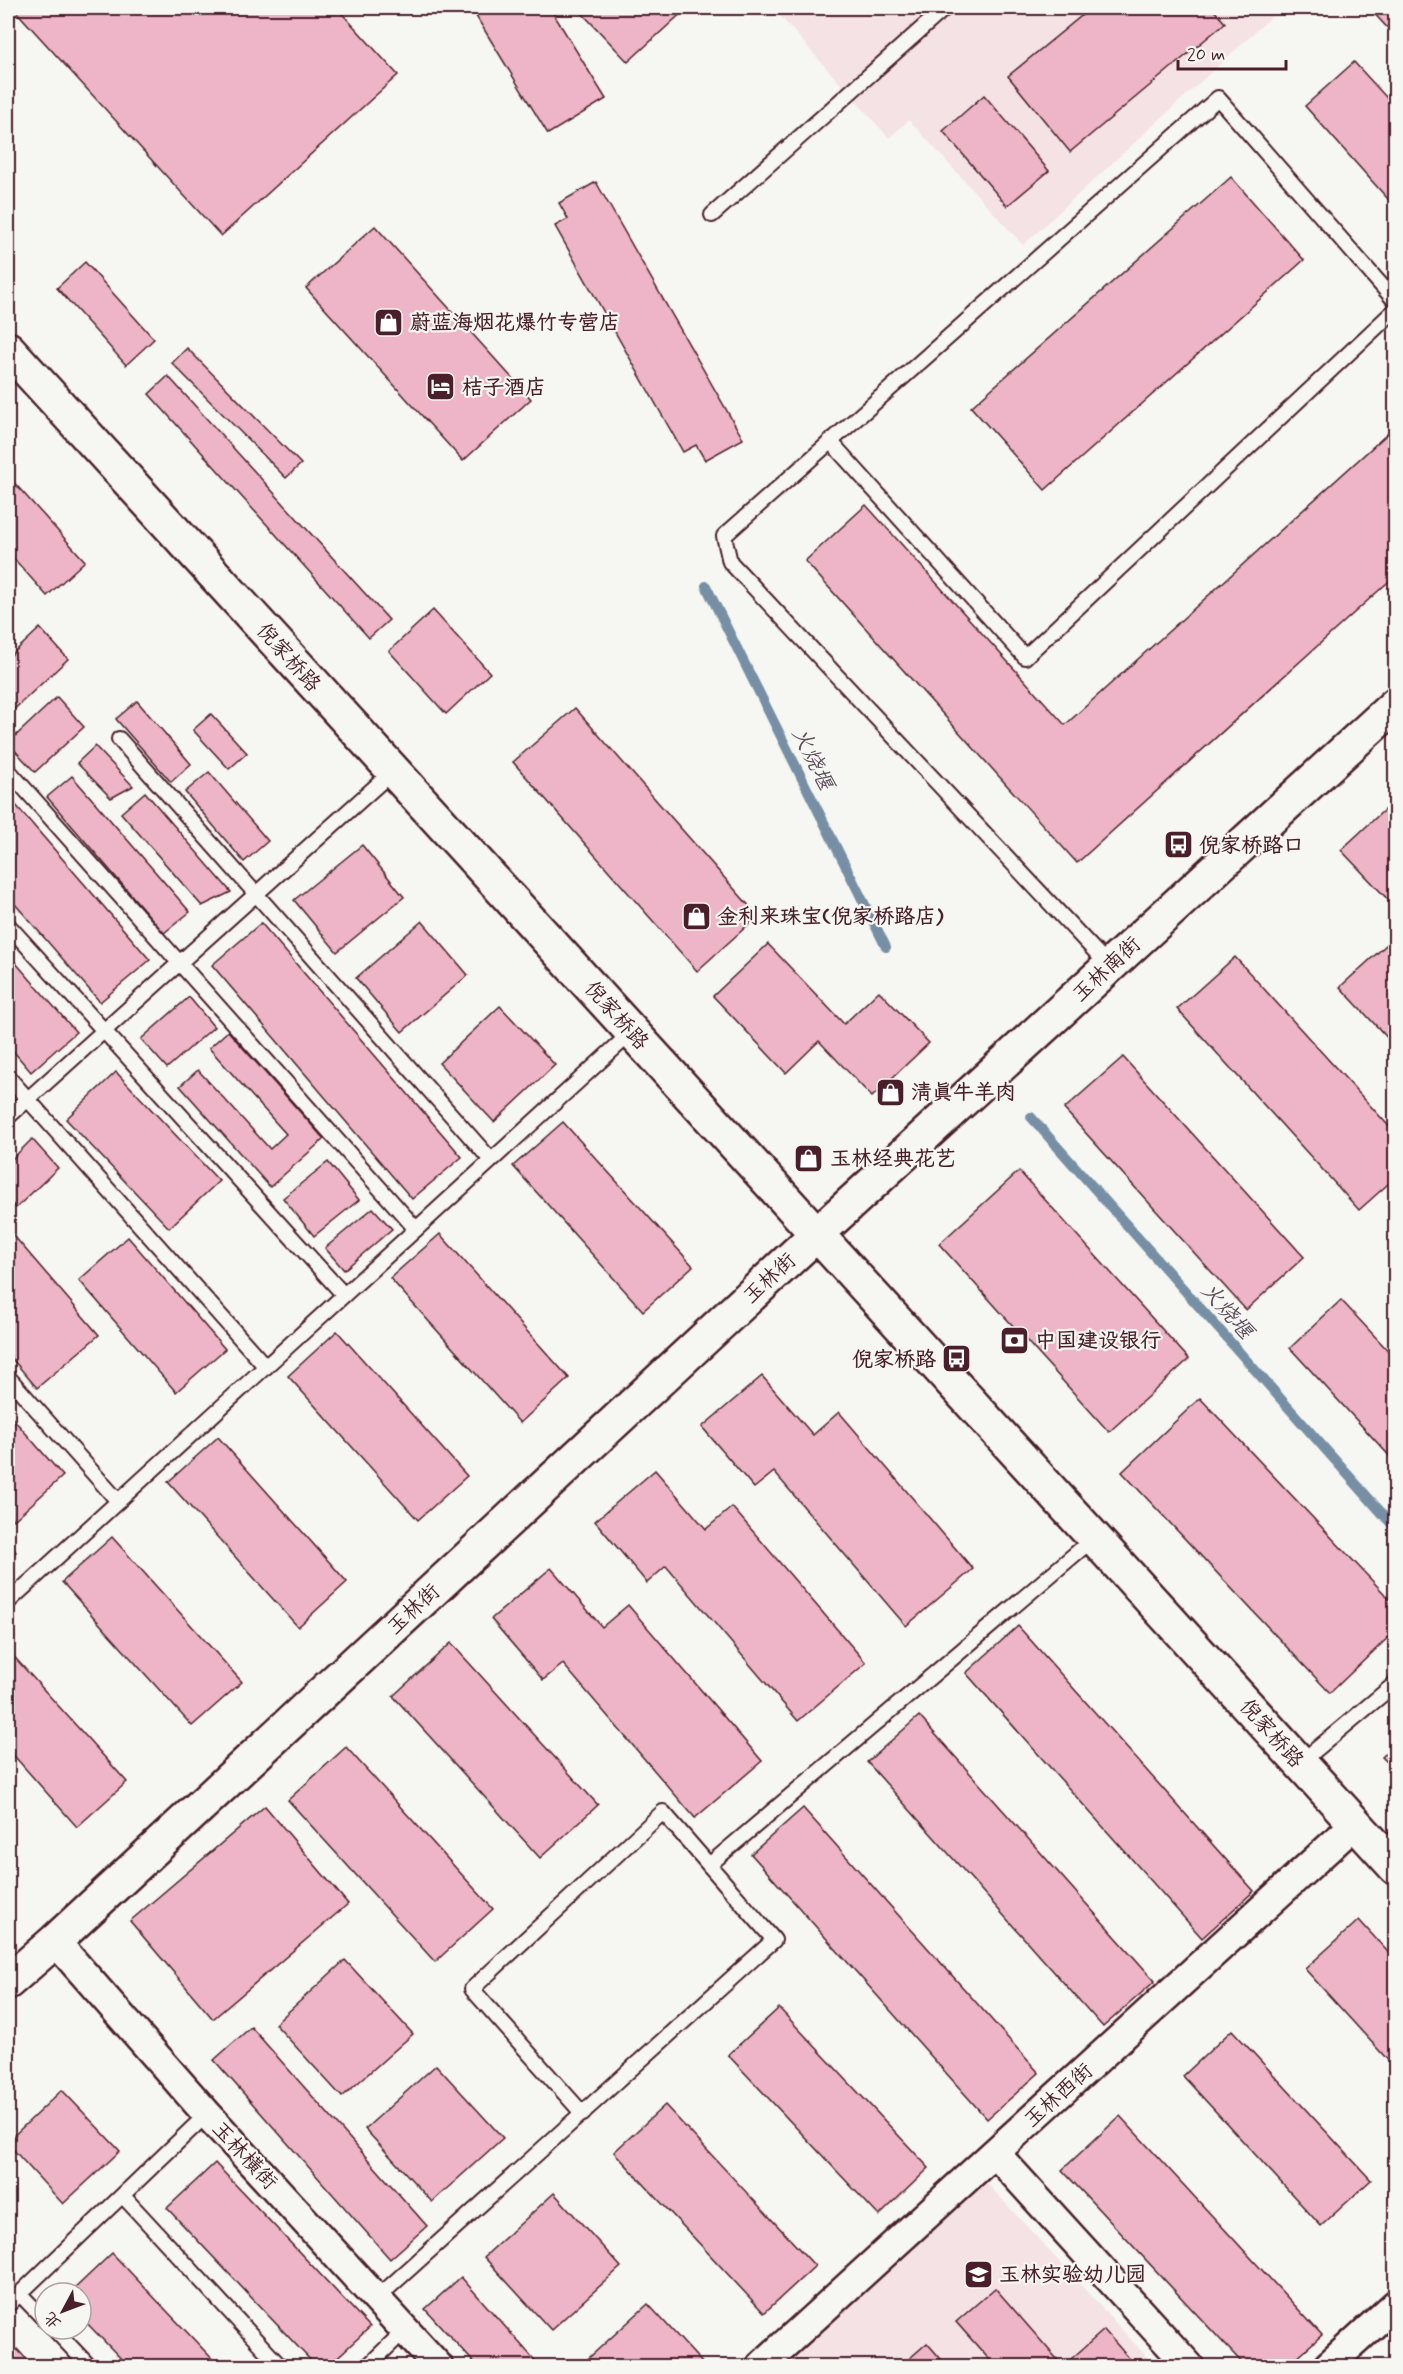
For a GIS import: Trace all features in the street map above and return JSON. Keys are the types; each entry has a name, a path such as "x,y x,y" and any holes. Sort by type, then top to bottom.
{"main road":[{"name":"倪家桥路","path":"8,349 1395,1868"},
{"name":"玉林南街","path":"817,1234 1395,704"},
{"name":"玉林街","path":"8,1982 55,1941 817,1234"}],"street":[{"name":"玉林西街","path":"761,2367 1355,1824"},
{"name":"玉林横街","path":"55,1941 207,2114 438,2367"},
{"path":"995,2153 1189,2367"},
{"path":"1328,2367 1395,2304"}],"lane":[{"path":"712,215 945,8"},
{"path":"1109,966 730,562 724,536 1218,98 1395,302"},
{"path":"830,441 1025,657 1395,309"},
{"path":"119,739 491,1160"},
{"path":"8,770 416,1229"},
{"path":"8,1117 393,771"},
{"path":"8,926 344,1295"},
{"path":"8,1602 632,1032"},
{"path":"8,1077 266,1367"},
{"path":"8,1377 118,1501"},
{"path":"709,1865 1094,1538"},
{"path":"1300,1763 1395,1683"},
{"path":"376,2299 583,2114 774,1940 663,1812 472,1989 583,2114"},
{"path":"8,2306 207,2114"},
{"path":"123,2196 280,2367"},
{"path":"20,2294 33,2308"},
{"path":"368,2367 404,2331"},
{"path":"65,2341 89,2367"}],"shaded area":[{"path":"773,8 1281,8 1023,245 909,120 889,138"},
{"name":"玉林实验幼儿园","path":"985,2181 1155,2366 786,2366"}],"building":[{"path":"13,8 337,8 398,75 221,236"},
{"path":"471,8 550,8 606,99 548,134"},
{"path":"586,8 687,8 628,62 581,12"},
{"path":"1091,8 1212,8 1225,23 1070,152 1008,76"},
{"path":"1369,8 1396,8 1396,37"},
{"path":"1354,62 1396,108 1396,208 1305,106"},
{"path":"984,95 1049,171 1007,206 943,131"},
{"path":"1231,177 1304,260 1045,490 971,407"},
{"path":"596,182 743,439 705,460 696,445 683,452 555,226 568,219 559,203"},
{"path":"375,226 531,399 463,461 306,288"},
{"path":"85,262 154,339 126,365 57,288"},
{"path":"187,348 301,464 286,478 172,363"},
{"path":"168,376 389,620 369,638 149,394"},
{"path":"1396,426 1396,575 1077,863 805,561 866,505 1065,725"},
{"path":"8,476 85,561 47,596 8,552"},
{"path":"433,610 490,673 446,714 389,651"},
{"path":"40,628 68,659 8,715 8,658"},
{"path":"57,697 84,727 35,772 8,743"},
{"path":"137,701 191,764 171,782 116,719"},
{"path":"575,708 758,916 697,971 513,762"},
{"path":"211,714 247,753 229,769 193,730"},
{"path":"95,746 133,786 111,798 77,763"},
{"path":"209,772 268,841 244,862 185,792"},
{"path":"72,776 190,912 164,933 47,797"},
{"path":"145,792 231,892 202,906 121,813"},
{"path":"8,796 150,960 100,1002 8,896"},
{"path":"1396,799 1396,908 1341,850"},
{"path":"362,845 404,897 337,952 294,900"},
{"path":"422,921 468,975 402,1032 356,978"},
{"path":"261,923 462,1157 412,1199 212,965"},
{"path":"1396,936 1396,1047 1340,987"},
{"path":"768,944 844,1024 879,991 929,1043 872,1097 819,1041 786,1073 713,996"},
{"path":"8,954 76,1032 31,1072 8,1045"},
{"path":"1235,957 1396,1134 1396,1177 1359,1210 1177,1009"},
{"path":"189,997 214,1027 167,1068 141,1039"},
{"path":"500,1006 555,1065 494,1122 439,1063"},
{"path":"228,1031 324,1139 270,1187 180,1086 198,1070 270,1149 286,1134 209,1048"},
{"path":"1123,1057 1304,1257 1246,1310 1064,1109"},
{"path":"116,1072 219,1181 169,1228 66,1119"},
{"path":"563,1122 693,1266 643,1311 513,1166"},
{"path":"32,1139 58,1168 16,1208 8,1199 8,1163"},
{"path":"328,1162 359,1200 314,1236 283,1198"},
{"path":"1019,1171 1189,1359 1109,1432 939,1244"},
{"path":"373,1208 392,1229 344,1270 325,1248"},
{"path":"8,1229 99,1335 37,1388 8,1354"},
{"path":"440,1234 569,1378 520,1423 390,1278"},
{"path":"128,1237 225,1349 176,1392 79,1280"},
{"path":"1341,1300 1396,1359 1396,1463 1290,1348"},
{"path":"337,1331 467,1476 418,1520 288,1376"},
{"path":"762,1376 813,1435 839,1412 973,1569 906,1626 774,1472 754,1488 702,1427"},
{"path":"1200,1398 1396,1606 1396,1630 1330,1693 1122,1472"},
{"path":"8,1413 63,1476 14,1520 8,1513"},
{"path":"218,1437 347,1582 298,1627 168,1482"},
{"path":"655,1470 706,1529 732,1507 866,1663 798,1721 666,1566 647,1583 595,1521"},
{"path":"112,1537 242,1682 192,1726 62,1582"},
{"path":"8,1542 16,1552 8,1559"},
{"path":"551,1568 602,1627 628,1605 762,1761 695,1818 563,1664 543,1680 491,1619"},
{"path":"1018,1626 1254,1891 1202,1938 966,1673"},
{"path":"451,1643 598,1805 540,1858 393,1696"},
{"path":"8,1650 127,1782 77,1827 8,1749"},
{"path":"919,1716 1155,1981 1103,2027 867,1762"},
{"path":"1396,1744 1396,1771 1382,1757"},
{"path":"346,1747 493,1909 435,1962 288,1800"},
{"path":"265,1806 348,1904 213,2019 130,1921"},
{"path":"803,1808 1039,2073 987,2119 751,1854"},
{"path":"1359,1920 1396,1961 1396,2069 1305,1969"},
{"path":"345,1960 413,2034 342,2097 275,2024"},
{"path":"779,2008 929,2168 879,2216 728,2055"},
{"path":"251,2027 427,2226 390,2259 214,2060"},
{"path":"1232,2030 1371,2180 1321,2226 1183,2076"},
{"path":"436,2065 503,2138 432,2202 365,2129"},
{"path":"62,2090 120,2151 63,2204 8,2144 8,2141"},
{"path":"665,2105 815,2266 764,2313 614,2152"},
{"path":"1120,2116 1322,2335 1287,2366 1245,2366 1062,2170"},
{"path":"215,2163 370,2327 328,2366 316,2366 167,2208"},
{"path":"554,2193 621,2267 551,2330 484,2257"},
{"path":"112,2253 219,2366 128,2366 93,2330 93,2281 83,2281"},
{"path":"461,2277 540,2366 477,2366 425,2309"},
{"path":"995,2288 1063,2366 995,2366 956,2322"},
{"path":"648,2304 705,2366 580,2366"},
{"path":"1104,2330 1136,2366 1063,2366"},
{"path":"927,2343 947,2366 901,2366"},
{"path":"17,2349 33,2366 8,2366 8,2358"}],"waterway":[{"name":"火烧堰","path":"706,586 886,947"},
{"name":"火烧堰","path":"1031,1117 1396,1529"}],"place":[{"name":"蔚蓝海烟花爆竹专营店","path":"389,322"},
{"name":"桔子酒店","path":"441,387"},
{"name":"倪家桥路口","path":"1178,845"},
{"name":"金利来珠宝(倪家桥路店)","path":"696,916"},
{"name":"清真牛羊肉","path":"890,1092"},
{"name":"玉林经典花艺","path":"809,1158"},
{"name":"中国建设银行","path":"1014,1340"},
{"name":"倪家桥路","path":"957,1359"},
{"name":"玉林实验幼儿园","path":"978,2274"}]}
